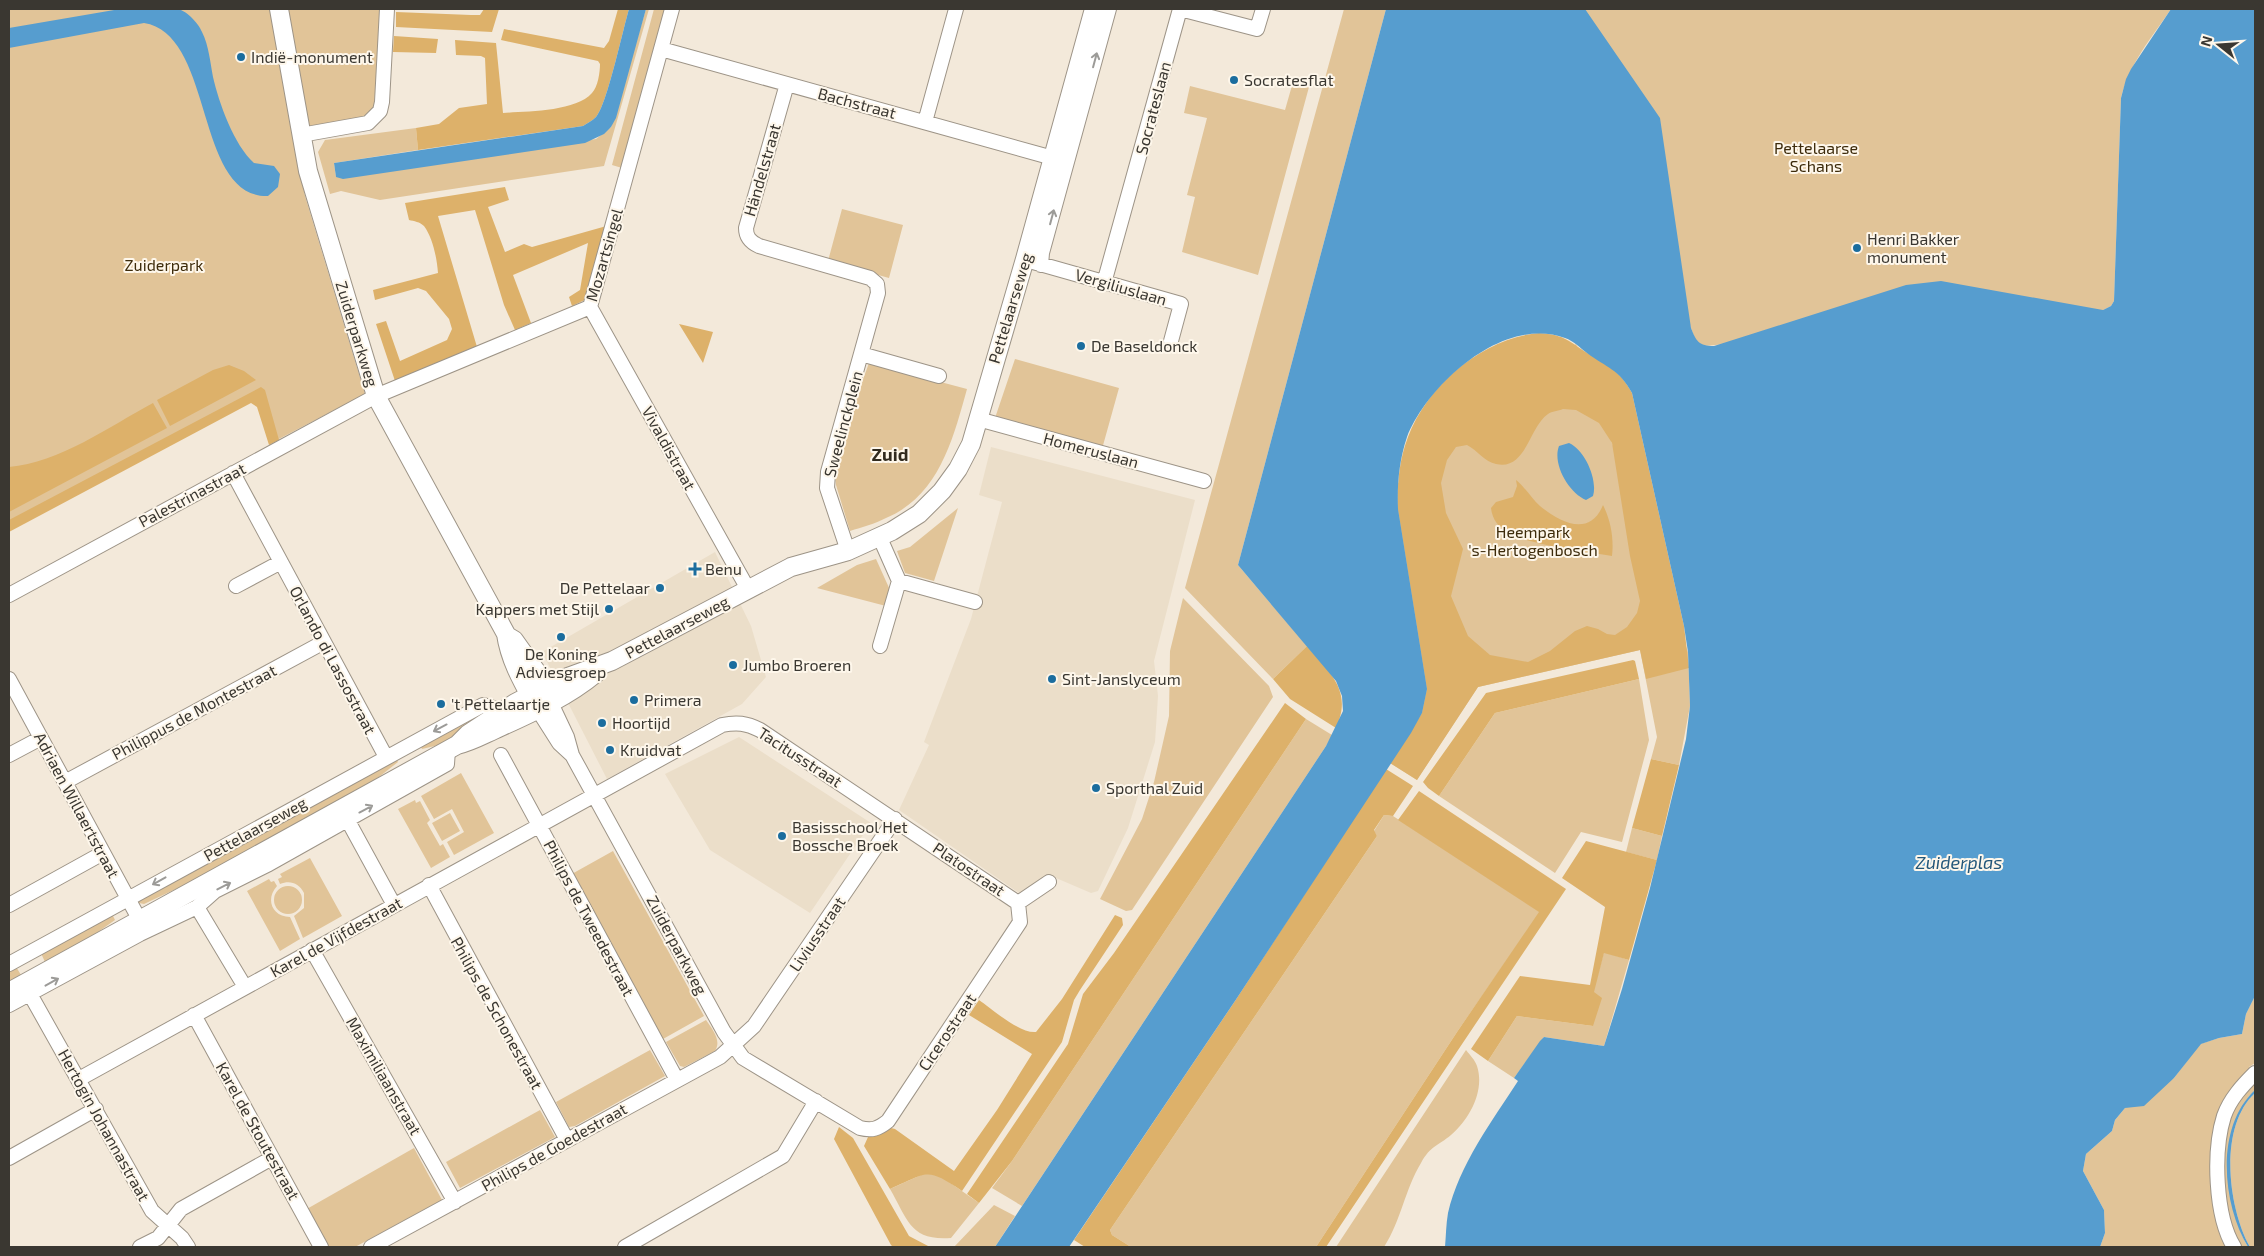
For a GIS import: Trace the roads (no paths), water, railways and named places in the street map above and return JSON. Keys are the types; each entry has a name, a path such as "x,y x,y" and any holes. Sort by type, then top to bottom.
{"street":[{"name":"Zuiderparkweg","path":"279,9 301,135 313,189 376,396 506,634 514,640 536,671 541,699 567,737 572,755 724,1032 743,1058 816,1101"},
{"path":"301,135 368,123 380,111 387,9"},
{"name":"Mozartsingel","path":"376,396 590,308 672,9"},
{"path":"925,122 956,9"},
{"name":"Pettelaarseweg","path":"9,992 143,925 197,907 215,891 268,864 347,819 451,753 468,734 504,711 541,699 566,696 606,664 748,589 779,583 838,558 848,551 880,538 919,514 942,491 958,468 971,444 1033,262 1053,158 1094,9"},
{"name":"Pettelaarseweg","path":"1033,262 1042,253 1109,9"},
{"name":"Socrateslaan","path":"1104,283 1187,10 1257,29 1263,9"},
{"name":"Bachstraat","path":"661,49 1053,158"},
{"name":"Händelstraat","path":"787,84 746,228 746,234 752,243 759,246 870,278 877,284"},
{"name":"Vergiliuslaan","path":"1033,262 1181,304 1171,341"},
{"name":"Sweelinckplein","path":"848,551 827,488 828,472 878,293 877,284"},
{"name":"Vivaldistraat","path":"590,308 748,589"},
{"name":"Sweelinckplein","path":"861,354 940,376"},
{"name":"Palestrinastraat","path":"9,595 376,396"},
{"name":"Homeruslaan","path":"978,419 1204,481"},
{"name":"Orlando di Lassostraat","path":"233,473 386,757"},
{"path":"880,538 899,581 880,646"},
{"path":"236,586 281,562"},
{"path":"899,581 975,602"},
{"name":"Philippus de Montestraat","path":"65,782 324,642"},
{"name":"Adriaen Willaertstraat","path":"9,679 143,925"},
{"name":"Pettelaarseweg","path":"9,1005 143,925 451,753 541,699"},
{"name":"Pettelaarseweg","path":"9,964 483,705 504,711"},
{"name":"Tacitusstraat","path":"594,795 722,725 736,722 760,730 895,819"},
{"path":"9,755 41,738"},
{"name":"Philips de Tweedestraat","path":"501,755 677,1080"},
{"name":"Karel de Vijfdestraat","path":"79,1079 594,795"},
{"path":"347,819 394,905"},
{"name":"Platostraat","path":"895,819 1018,903"},
{"name":"Liviusstraat","path":"734,1045 754,1026 895,819"},
{"path":"9,905 103,853"},
{"path":"1018,903 1050,882"},
{"name":"Philips de Schonestraat","path":"429,885 566,1140"},
{"name":"Cicerostraat","path":"816,1101 860,1128 869,1130 879,1128 888,1121 1020,922 1018,903"},
{"path":"197,907 245,987"},
{"name":"Maximiliaanstraat","path":"312,950 455,1202"},
{"name":"Hertogin Johannastraat","path":"30,994 152,1211 182,1238 188,1247"},
{"name":"Karel de Stoutestraat","path":"194,1015 321,1247"},
{"name":"Philips de Goedestraat","path":"379,1245 566,1140 720,1057 734,1045"},
{"path":"2234,1247 2224,1222 2219,1191 2217,1168 2218,1141 2224,1115 2239,1089 2255,1073"},
{"path":"625,1247 783,1156 816,1101"},
{"path":"9,1158 96,1110"},
{"path":"140,1247 158,1238 181,1209 272,1158"}],"water":[{"path":"158,7 178,9 189,15 195,22 206,43 223,111 240,146 254,163 274,166 280,174 278,187 268,196 244,190 227,171 215,145 195,83 183,55 167,34 144,23 9,48 9,28 120,9"},
{"path":"629,9 646,9 616,118 604,134 585,143 343,179 336,177 334,163 583,126 596,117 605,98"},
{"name":"Zuiderplas","path":"1386,9 1585,9 1660,118 1691,328 1701,344 1714,346 1906,285 1941,281 2103,310 2111,306 2114,301 2121,98 2126,79 2171,9 2255,9 2255,996 2246,1014 2242,1034 2219,1038 2201,1044 2174,1078 2144,1106 2125,1108 2115,1120 2112,1131 2086,1154 2083,1171 2104,1210 2105,1233 2100,1247 1445,1247 1448,1213 1460,1178 1477,1144 1518,1081 1514,1078 1540,1041 1544,1037 1604,1046 1650,888 1686,739 1690,706 1688,652 1684,626 1632,393 1617,374 1574,343 1565,338 1542,333 1518,336 1494,345 1471,359 1450,376 1432,396 1417,417 1407,437 1399,473 1398,509 1427,689 1422,713 1411,733 1235,1001 1069,1247 995,1247 1326,746 1343,711 1342,696 1336,681 1238,565"},
{"path":"1569,443 1580,452 1592,474 1594,482 1593,496 1586,500 1568,485 1560,469 1557,453 1559,446"},
{"path":"2255,1090 2255,1093 2243,1108 2236,1126 2231,1146 2230,1168 2236,1211 2242,1231 2250,1247 2248,1247 2232,1210 2227,1166 2228,1145 2233,1124 2242,1106"}],"place":[{"name":"Indië-monument","path":"241,57"},
{"name":"Socratesflat","path":"1234,80"},
{"name":"Henri Bakker monument","path":"1857,248"},
{"name":"De Baseldonck","path":"1081,346"},
{"name":"Benu","path":"695,569"},
{"name":"De Pettelaar","path":"660,588"},
{"name":"Kappers met Stijl","path":"609,609"},
{"name":"De Koning Adviesgroep","path":"561,637"},
{"name":"Jumbo Broeren","path":"733,665"},
{"name":"Sint-Janslyceum","path":"1052,679"},
{"name":"Primera","path":"634,700"},
{"name":"'t Pettelaartje","path":"441,704"},
{"name":"Hoortijd","path":"602,723"},
{"name":"Kruidvat","path":"610,750"},
{"name":"Sporthal Zuid","path":"1096,788"},
{"name":"Basisschool Het Bossche Broek","path":"782,836"}],"district":[{"name":"Zuid","path":"890,455"}],"park label":[{"name":"Pettelaarse Schans","path":"1816,157"},
{"name":"Zuiderpark","path":"164,265"},
{"name":"Heempark 's-Hertogenbosch","path":"1533,541"}]}
